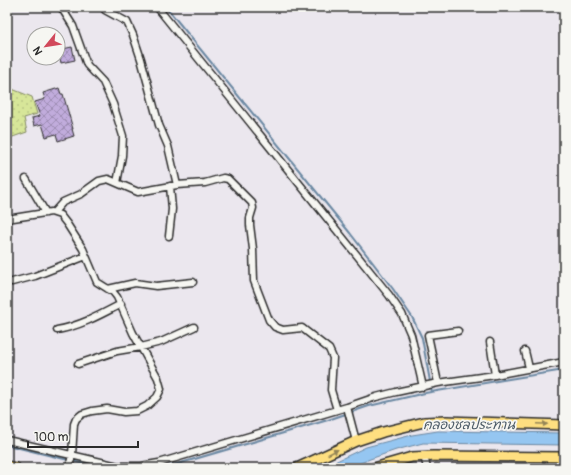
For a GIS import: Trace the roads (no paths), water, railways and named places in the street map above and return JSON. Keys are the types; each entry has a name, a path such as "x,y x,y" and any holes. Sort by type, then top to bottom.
{"main road":[{"path":"297,468 356,441 383,432 424,422 446,421 564,425"},
{"path":"374,468 412,457 424,456 564,457"},
{"path":"302,468 320,458"},
{"path":"7,466 16,468"}],"street":[{"path":"157,7 389,295 402,314 411,334 423,387"},
{"path":"63,10 73,26 87,65 103,82 113,104 123,136 122,156 117,183"},
{"path":"106,10 127,22 133,35 159,125 168,146 177,185"},
{"path":"54,212 63,202 81,194 99,181 108,179 138,192 177,185 204,183 223,178 228,179 252,203 253,208 250,218 250,226 253,249 254,281 269,320 275,327 283,330 302,328 329,349 333,358 331,390 337,410"},
{"path":"26,179 46,213"},
{"path":"169,236 172,209 170,186"},
{"path":"7,219 54,212 68,224 86,256 97,282 113,292 120,304 158,378 161,389 157,397 147,406 137,411 124,412 107,409 82,414 76,419 74,424 72,457 69,468"},
{"path":"12,282 35,276 86,256"},
{"path":"108,289 135,283 156,286 193,282"},
{"path":"56,330 67,328 93,319 120,304"},
{"path":"78,364 117,351 161,342 194,327"},
{"path":"436,384 428,335 458,331"},
{"path":"490,342 495,375"},
{"path":"525,351 529,368"},
{"path":"7,440 72,457 118,466 141,466 159,463 337,410 348,409 376,397 436,384 564,362"},
{"path":"348,409 356,441"},
{"path":"424,456 427,468"}],"water":[{"path":"438,431 564,433 564,445 423,443 396,450 349,468 322,468 366,447 412,435"}],"waterway":[{"path":"166,7 350,233 393,289 412,317 422,338 432,392"},
{"path":"164,468 328,420 369,406 425,393 564,370"},
{"path":"7,445 101,468"}],"water label":[{"name":"คลองชลประทาน","path":"469,425"}]}
